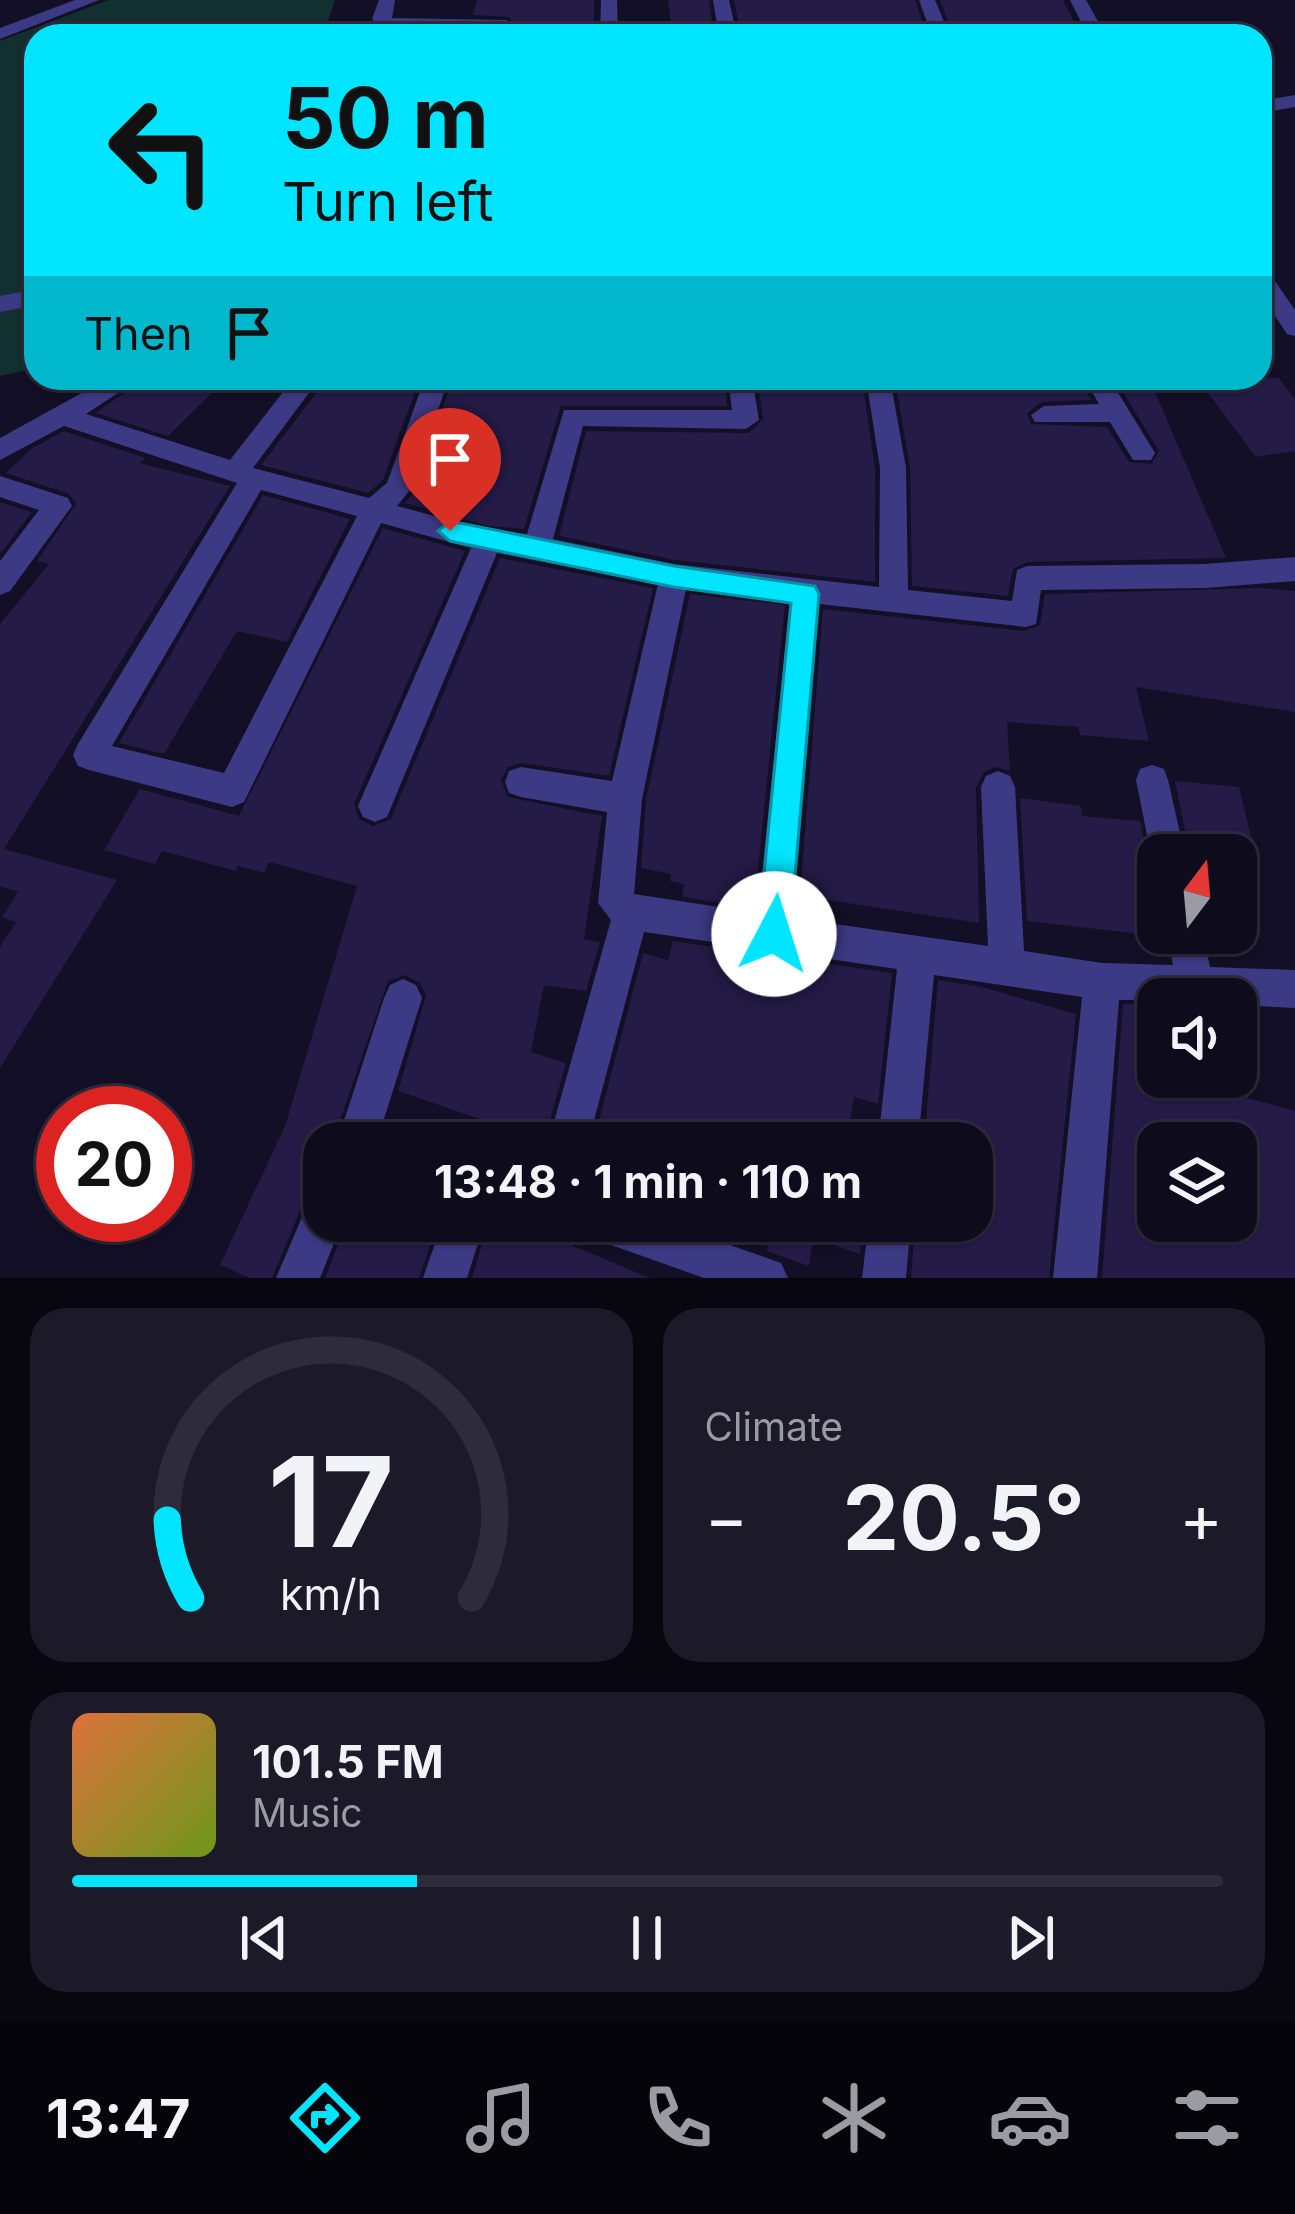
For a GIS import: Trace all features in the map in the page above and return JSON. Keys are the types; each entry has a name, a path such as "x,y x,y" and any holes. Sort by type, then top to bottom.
{"street":[{"path":"27,24 92,0"},
{"path":"387,0 381,19 405,24"},
{"path":"1272,294 1295,328"},
{"path":"0,450 108,390"},
{"path":"300,390 245,475 89,755 232,791 374,510 398,489 433,390"},
{"path":"537,547 573,417 746,420 742,390"},
{"path":"880,390 893,467 894,602"},
{"path":"1103,390 1142,453"},
{"path":"1044,416 1117,412"},
{"path":"64,416 245,475 488,541 674,576 806,594 1026,615 1027,578 1205,576 1295,569"},
{"path":"0,486 58,506 0,584"},
{"path":"375,806 488,541"},
{"path":"674,576 625,799 616,903 631,912 917,956 1102,981 1137,981"},
{"path":"774,934 806,594"},
{"path":"1152,780 1164,834"},
{"path":"521,782 625,799"},
{"path":"998,788 1007,968"},
{"path":"574,1122 631,912"},
{"path":"900,1122 917,956"},
{"path":"1075,1278 1102,981"},
{"path":"1257,986 1295,989"},
{"path":"374,1122 403,998"},
{"path":"298,1278 313,1242"},
{"path":"445,1278 457,1242"},
{"path":"661,1242 760,1277"},
{"path":"884,1278 888,1242"}],"green space":[{"path":"108,0 335,0 327,24 45,24"},
{"path":"24,32 24,371 0,376 0,41"}],"building":[{"path":"477,0 594,0 594,24 511,24 510,17 473,15"},
{"path":"668,0 709,0 712,24 671,24"},
{"path":"734,0 915,0 923,24 739,24"},
{"path":"940,0 1063,0 1075,24 949,24"},
{"path":"1272,378 1279,378 1295,400 1295,451 1256,457 1206,390 1272,390"},
{"path":"128,390 215,390 168,436 96,413"},
{"path":"319,390 416,390 383,480 368,493 261,465"},
{"path":"449,390 725,390 727,406 561,406 524,529 489,526 405,503 415,490"},
{"path":"759,390 864,390 875,468 875,582 675,560 559,536 586,431 749,433 763,419"},
{"path":"897,390 1086,390 1091,400 1041,402 1027,414 1031,424 1107,427 1129,462 1151,464 1159,451 1122,390 1154,390 1226,558 1027,562 1013,569 1008,596 912,586 910,468"},
{"path":"64,431 146,458 140,463 230,486 4,849 117,880 0,1068 0,947 16,922 2,917 18,892 0,886 0,624 49,564 37,561 76,504 69,494 6,473 31,449"},
{"path":"263,495 350,519 287,642 237,631 164,754 119,743"},
{"path":"0,502 32,512 1,553 0,552"},
{"path":"383,528 465,551 354,804 359,819 373,826 391,819 500,558 653,588 609,776 522,763 508,767 501,780 508,797 602,816 584,939 600,942 586,991 544,985 531,1052 566,1063 549,1122 489,1122 398,1091 426,996 420,983 405,975 388,981 339,1122 303,1122 303,1204 272,1278 250,1278 220,1265 285,1126 357,886 269,862 264,873 238,866 236,871 162,851 155,864 104,850 140,789 239,816"},
{"path":"1295,591 1295,712 1136,687 1149,741 1080,735 1078,727 1007,722 1010,771 996,767 984,772 976,787 979,923 801,896 799,906 823,609 1025,631 1040,625 1045,594"},
{"path":"690,594 785,605 754,908 682,897 684,884 670,881 671,874 641,868 646,800"},
{"path":"1175,781 1239,787 1251,834 1186,834"},
{"path":"1020,798 1081,806 1082,816 1140,821 1137,934 1027,921"},
{"path":"673,941 892,973 878,1104 854,1097 850,1122 599,1122 643,953 668,960"},
{"path":"938,980 982,987 1076,1014 1049,1278 911,1278 914,1242 993,1242 993,1122 926,1122"},
{"path":"1123,1004 1137,1004 1137,1098 1248,1098 1295,1111 1295,1278 1102,1278"},
{"path":"339,1242 431,1242 419,1278 325,1278"},
{"path":"483,1242 563,1242 650,1278 472,1278"},
{"path":"768,1242 812,1242 809,1266 767,1251"},
{"path":"825,1242 861,1242 860,1254"}],"route":[{"path":"450,531 674,576 806,594 774,934"}]}
